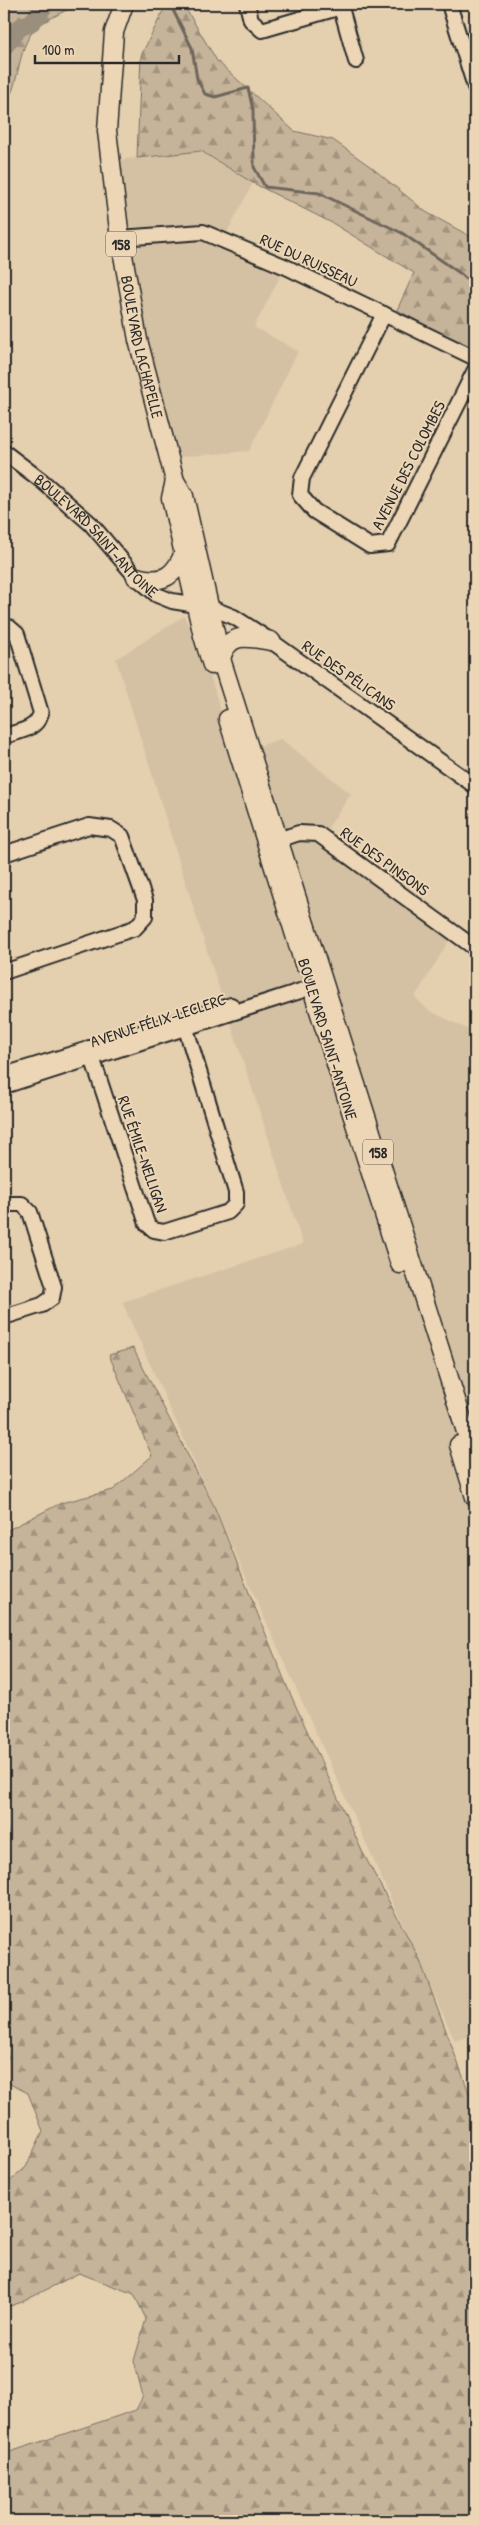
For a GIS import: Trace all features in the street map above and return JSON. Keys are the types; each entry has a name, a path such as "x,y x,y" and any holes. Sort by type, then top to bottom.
{"main road":[{"name":"BOULEVARD LACHAPELLE","path":"124,4 114,32 106,131 120,238 138,340 175,481 184,496 202,606 203,636"},
{"name":"BOULEVARD LACHAPELLE","path":"175,481 172,498 184,553 221,658"},
{"path":"136,578 152,581 166,578 178,568 184,553"},
{"name":"BOULEVARD SAINT-ANTOINE","path":"203,636 273,842"},
{"path":"221,658 224,647 233,640 246,637 271,641"},
{"name":"BOULEVARD SAINT-ANTOINE","path":"221,658 273,842 475,1497"},
{"name":"BOULEVARD SAINT-ANTOINE","path":"316,982 361,1096 475,1460"}],"street":[{"path":"246,4 251,20 262,30 340,6 356,61"},
{"path":"448,4 475,87"},
{"name":"RUE DU RUISSEAU","path":"120,238 203,232 384,314 475,358"},
{"name":"AVENUE DES COLOMBES","path":"384,314 302,478 300,495 314,511 370,546 388,544 475,370"},
{"name":"BOULEVARD SAINT-ANTOINE","path":"4,452 42,481 91,524 136,578 157,596 172,601 202,606"},
{"name":"RUE DES PÉLICANS","path":"202,606 234,617 271,641 475,786"},
{"path":"4,627 8,627 17,634 41,712 38,721 33,727 4,736"},
{"path":"4,854 89,826 111,828 122,836 145,900 145,917 135,928 4,972"},
{"name":"RUE DES PINSONS","path":"273,842 299,833 318,834 475,948"},
{"name":"AVENUE FÉLIX-LECLERC","path":"4,1086 90,1054 316,982"},
{"name":"RUE ÉMILE-NELLIGAN","path":"90,1054 147,1224 154,1230 164,1232 228,1212 236,1204 236,1192 185,1024"},
{"name":"AVENUE FÉLIX-LECLERC","path":"4,1075 90,1054"},
{"path":"4,1204 22,1204 30,1212 54,1287 52,1298 42,1305 4,1318"}],"shaded area":[{"path":"201,151 253,183 223,240 284,269 254,327 298,351 249,451 165,458 113,186 117,160"},
{"path":"184,616 205,659 234,754 281,739 351,794 321,838 453,934 415,997 428,1010 475,1033 475,2034 455,2041 122,1302 303,1244 208,954 116,659"}],"green space":[{"path":"4,4 78,4 48,20 34,30 28,38 13,88 4,106"},
{"path":"169,4 183,4 217,61 294,131 333,140 371,167 426,212 475,239 475,348 459,343 397,310 414,273 334,224 253,183 201,151 137,158 141,56 164,9"},
{"path":"133,1348 214,1506 288,1689 362,1851 419,1958 475,2109 475,2521 4,2521 4,2454 136,2410 143,2396 134,2361 146,2319 134,2294 79,2273 22,2302 4,2308 4,2187 26,2167 43,2131 28,2093 4,2081 4,1532 61,1503 113,1490 152,1456 109,1355"}],"waterway":[{"path":"4,47 19,28 32,22 46,4"},
{"path":"170,4 192,48 197,79 205,94 215,97 248,88 253,110 254,167 265,187 319,193 402,233 461,274 475,287"}]}
